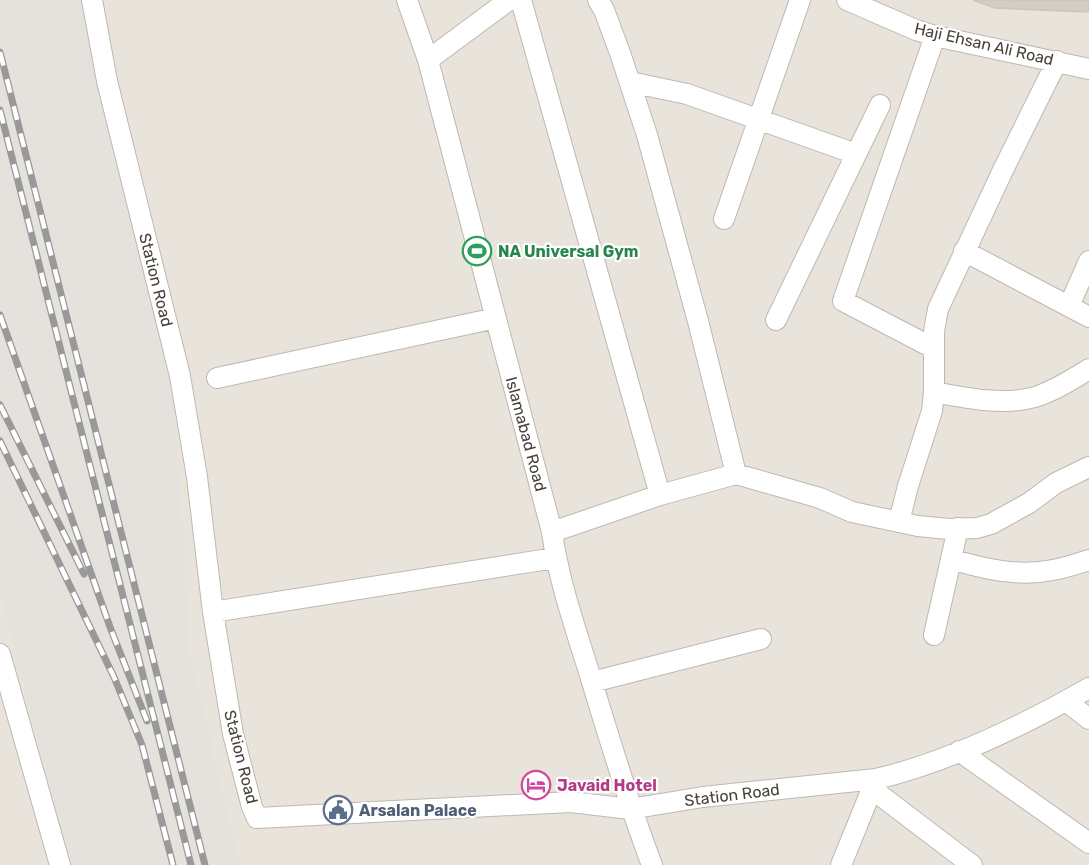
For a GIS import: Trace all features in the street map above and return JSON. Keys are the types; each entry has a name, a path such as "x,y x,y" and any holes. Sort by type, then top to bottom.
{"street":[{"name":"Station Road","path":"92,0 107,81 180,376 196,477 213,612 233,734 257,818 571,802 630,809 703,797 874,784 980,743 1066,701 1089,687"},
{"name":"Islamabad Road","path":"407,0 428,60 552,532 555,558 567,603 630,809 652,865"},
{"path":"428,60 510,0"},
{"path":"520,0 660,495"},
{"path":"598,0 604,10 647,135 698,321 736,474"},
{"path":"724,219 800,0"},
{"name":"Haji Ehsan Ali Road","path":"847,0 935,36 1089,69"},
{"path":"933,348 843,301 935,36"},
{"path":"899,522 932,411 933,348 938,309 1057,61"},
{"path":"630,82 687,94 856,154"},
{"path":"776,320 880,105"},
{"path":"964,251 1089,317"},
{"path":"1069,306 1089,261"},
{"path":"217,378 496,318"},
{"path":"934,393 1018,400 1036,396 1089,369"},
{"path":"552,532 660,495 736,474 820,498 852,512 918,526 977,528 991,524 1029,503 1056,483 1089,467"},
{"path":"934,634 958,528"},
{"path":"213,612 555,558"},
{"path":"951,559 989,570 1026,572 1053,570 1089,560"},
{"path":"592,682 761,639"},
{"path":"0,654 60,865"},
{"path":"1066,701 1089,718"},
{"path":"959,751 1089,843"},
{"path":"841,865 874,784 960,862"}],"shaded area":[{"path":"0,0 1089,0 1089,865 0,865"},
{"path":"0,0 83,0 176,410 189,653 240,865 73,865 65,845 0,595"}],"building":[{"path":"973,0 1089,0 1089,12 995,8"}],"railway":[{"path":"0,52 205,865"},
{"path":"0,110 191,865"},
{"path":"0,315 110,627 147,721"},
{"path":"0,405 84,574"},
{"path":"0,441 114,677 142,745 173,865"}],"place":[{"name":"NA Universal Gym","path":"477,251"},
{"name":"Javaid Hotel","path":"536,785"},
{"name":"Arsalan Palace","path":"338,810"}]}
